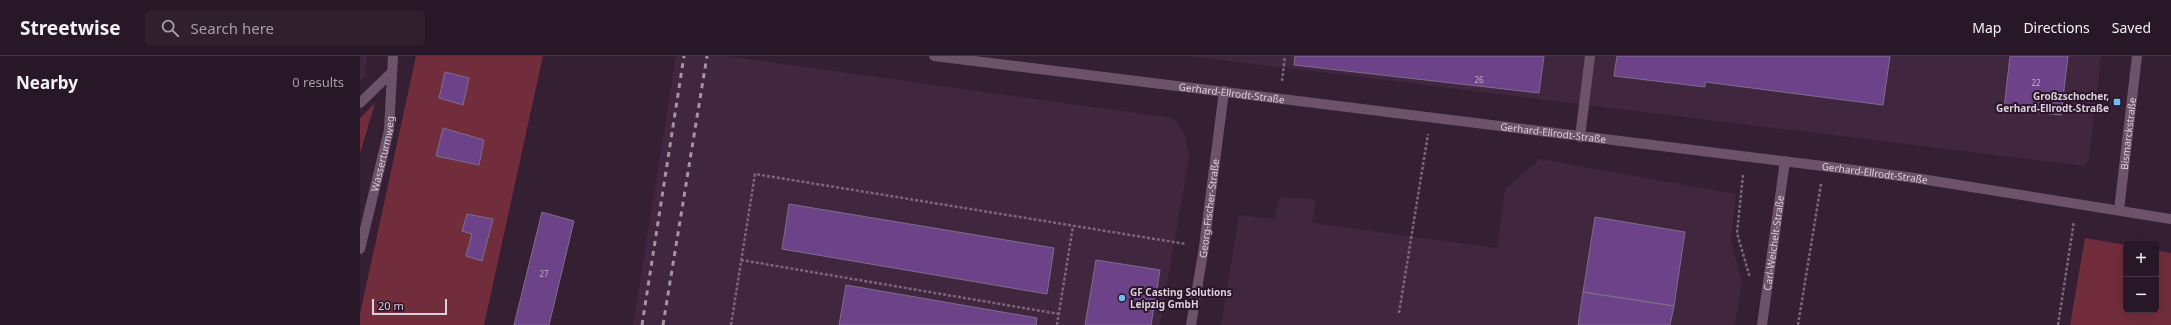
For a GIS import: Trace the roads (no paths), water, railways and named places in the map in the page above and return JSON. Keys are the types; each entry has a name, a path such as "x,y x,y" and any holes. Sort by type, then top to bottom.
{"main road":[{"name":"Wasserturmweg","path":"360,249 388,130 390,74 393,56"},
{"name":"Gerhard-Ellrodt-Straße","path":"934,56 1823,166 2171,219"},
{"path":"1580,137 1590,56"},
{"name":"Bismarckstraße","path":"2119,210 2137,56"},
{"path":"360,103 390,74"},
{"name":"Georg-Fischer-Straße","path":"1191,325 1204,247 1224,91"},
{"name":"Carl-Weichelt-Straße","path":"1762,325 1784,161"}],"railway":[{"path":"642,325 684,56"},
{"path":"663,325 707,56"}],"place":[{"name":"Großzschocher, Gerhard-Ellrodt-Straße","path":"2117,102"},
{"name":"GF Casting Solutions Leipzig GmbH","path":"1122,298"}]}
